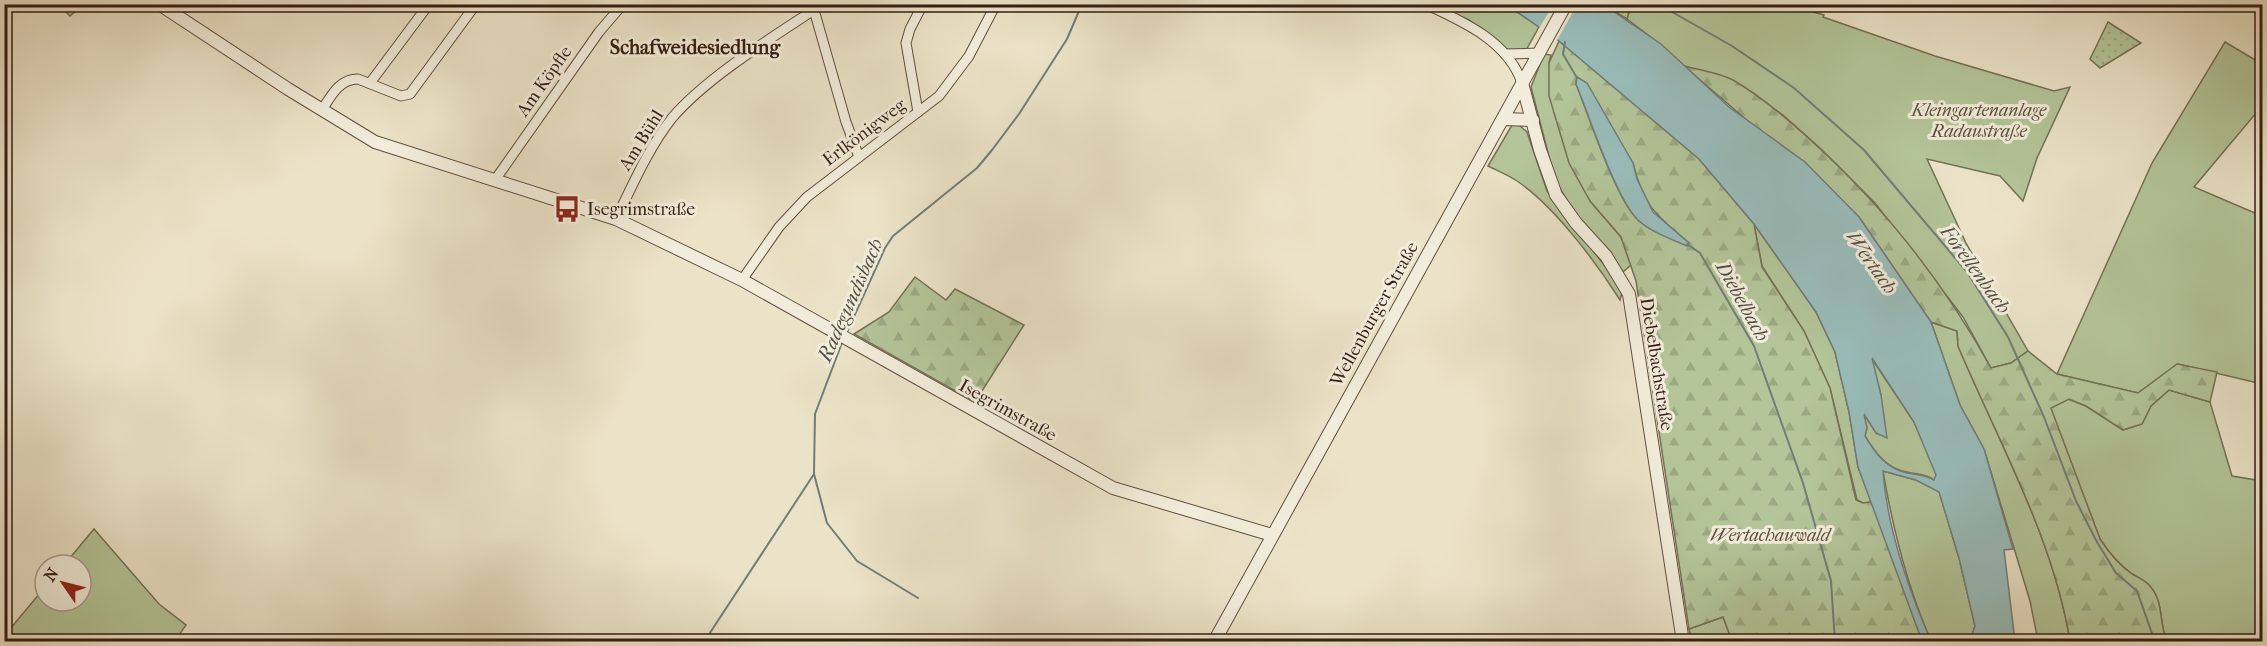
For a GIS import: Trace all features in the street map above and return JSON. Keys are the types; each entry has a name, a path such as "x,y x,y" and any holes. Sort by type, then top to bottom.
{"street":[{"name":"Isegrimstraße","path":"159,4 288,89 375,142 616,219 742,280 1113,488 1272,535"},
{"path":"370,83 429,4"},
{"path":"322,110 335,90 346,81 358,79 401,96 410,94 476,4"},
{"name":"Am Köpfle","path":"495,180 599,32 623,4"},
{"name":"Am Bühl","path":"616,219 659,139 679,111 738,63 823,4"},
{"path":"918,112 906,43 910,29 923,4"},
{"name":"Erlkönigweg","path":"742,280 791,213 814,190 918,112 952,81 996,4"},
{"path":"1425,4 1467,24 1505,54 1522,83"},
{"name":"Wellenburger Straße","path":"1214,642 1566,4"},
{"path":"814,10 846,122 859,157"},
{"path":"1505,54 1539,52"},
{"name":"Diebelbachstraße","path":"1522,83 1556,195 1576,223 1606,256 1629,294 1683,642"},
{"path":"1503,119 1533,120"}],"green space":[{"name":"Kleingartenanlage Radaustraße","path":"1784,4 1824,15 1823,17 1935,56 2054,91 2070,87 2037,158 2023,201 2000,176 1927,159 1966,243 2028,351 2011,363 1991,368 1963,317 1875,203 1783,115 1732,80 1684,66 1627,19 1631,5"},
{"path":"59,5 83,5 70,16"},
{"path":"1432,5 1507,5 1539,27 1525,52 1508,51 1469,20"},
{"path":"1604,5 1631,5 1627,19"},
{"path":"2108,22 2141,43 2100,68 2090,59"},
{"name":"Wertachauwald","path":"1559,41 1699,159 1754,224 1762,267 1804,331 1830,388 1856,500 1863,503 1872,502 1922,641 1732,641 1723,617 1689,629 1636,281 1621,237 1590,201 1569,163 1549,96 1549,63","holes":["1577,77 1633,163 1641,190 1653,209 1689,243 1649,229 1630,210 1603,156 1576,84"]},
{"path":"2225,42 2262,64 2262,106 2194,187 2262,216 2262,384 2178,364 2138,393 2057,374 2152,163"},
{"path":"1544,54 1551,55 1549,63 1590,201 1621,237 1631,265 1623,272 1578,219 1555,180 1531,87"},
{"path":"1684,66 1722,75 1743,86 1780,113 1833,161 1884,215 1931,274 1991,368 2011,363 2028,351 2057,374 2138,393 2177,364 2217,372 2210,402 2169,390 2151,406 2142,424 2123,430 2086,406 2069,399 2051,408 2100,539 2110,554 2146,583 2157,597 2167,641 2070,641 2062,602 2038,528 1958,346 1957,331 1931,322 1859,217"},
{"path":"1512,125 1519,125 1527,132 1547,191 1615,279 1622,293 1620,300 1587,252 1560,220 1517,181 1488,166"},
{"path":"1754,224 1816,312 1835,352 1849,412 1858,467 1872,502 1863,503 1857,500 1830,388 1804,331 1762,266"},
{"path":"915,277 946,300 955,289 1024,325 975,402 854,334 889,312"},
{"path":"1931,322 1957,331 1958,346 2038,528 2062,602 2070,641 2038,641 2030,601 1984,449 1960,405"},
{"path":"1870,356 1914,422 1937,475 1934,480 1887,464 1865,436 1867,428 1863,412 1876,433 1881,395"},
{"path":"2169,390 2210,402 2232,476 2262,481 2262,641 2167,641 2157,597 2146,583 2110,554 2100,539 2050,408 2068,399 2086,406 2123,430 2142,424 2151,406"},
{"path":"1883,471 1916,480 1939,491 1959,558 1975,626 1970,641 1931,641 1902,558"},
{"path":"94,529 159,604 186,625 175,641 5,641 5,635 33,601 33,613 93,613 93,553 74,553"},
{"path":"1723,617 1732,641 1692,641 1689,629"}],"water":[{"name":"Wertach","path":"1507,5 1604,5 1661,44 1729,107 1805,162 1859,217 1931,322 1960,405 1984,449 2013,549 2004,550 2015,641 1970,641 1975,626 1959,558 1939,492 1916,480 1883,471 1889,515 1900,558 1931,641 1922,641 1858,467 1849,412 1835,352 1816,312 1754,224 1699,159 1559,41","holes":["1872,358 1914,422 1936,475 1934,480 1893,468 1878,454 1865,436 1867,428 1864,414 1876,433 1887,438 1881,395"]},
{"path":"1577,77 1587,83 1633,163 1637,179 1653,212 1689,243 1687,246 1649,228 1638,220 1630,209 1612,176 1576,84"}],"pier":[{"path":"1553,5 1577,5 1556,42 1538,30"}],"waterway":[{"name":"Radegundisbach","path":"847,332 885,248 893,236 977,168 992,150 1019,114 1067,39 1082,4"},
{"name":"Forellenbach","path":"1658,4 1732,46 1794,88 1864,150 1967,272 2008,337 2044,417 2076,501 2116,573 2137,591 2155,642"},
{"name":"Diebelbach","path":"1565,42 1563,54 1577,78"},
{"name":"Diebelbach","path":"1687,244 1700,253 1754,346 1803,483 1831,581 1835,642"},
{"name":"Radegundisbach","path":"704,642 814,474 815,414 843,340"},
{"path":"814,474 827,523 857,561 918,598"}],"place":[{"name":"Isegrimstraße","path":"567,209"}],"district":[{"name":"Schafweidesiedlung","path":"695,47"}]}
